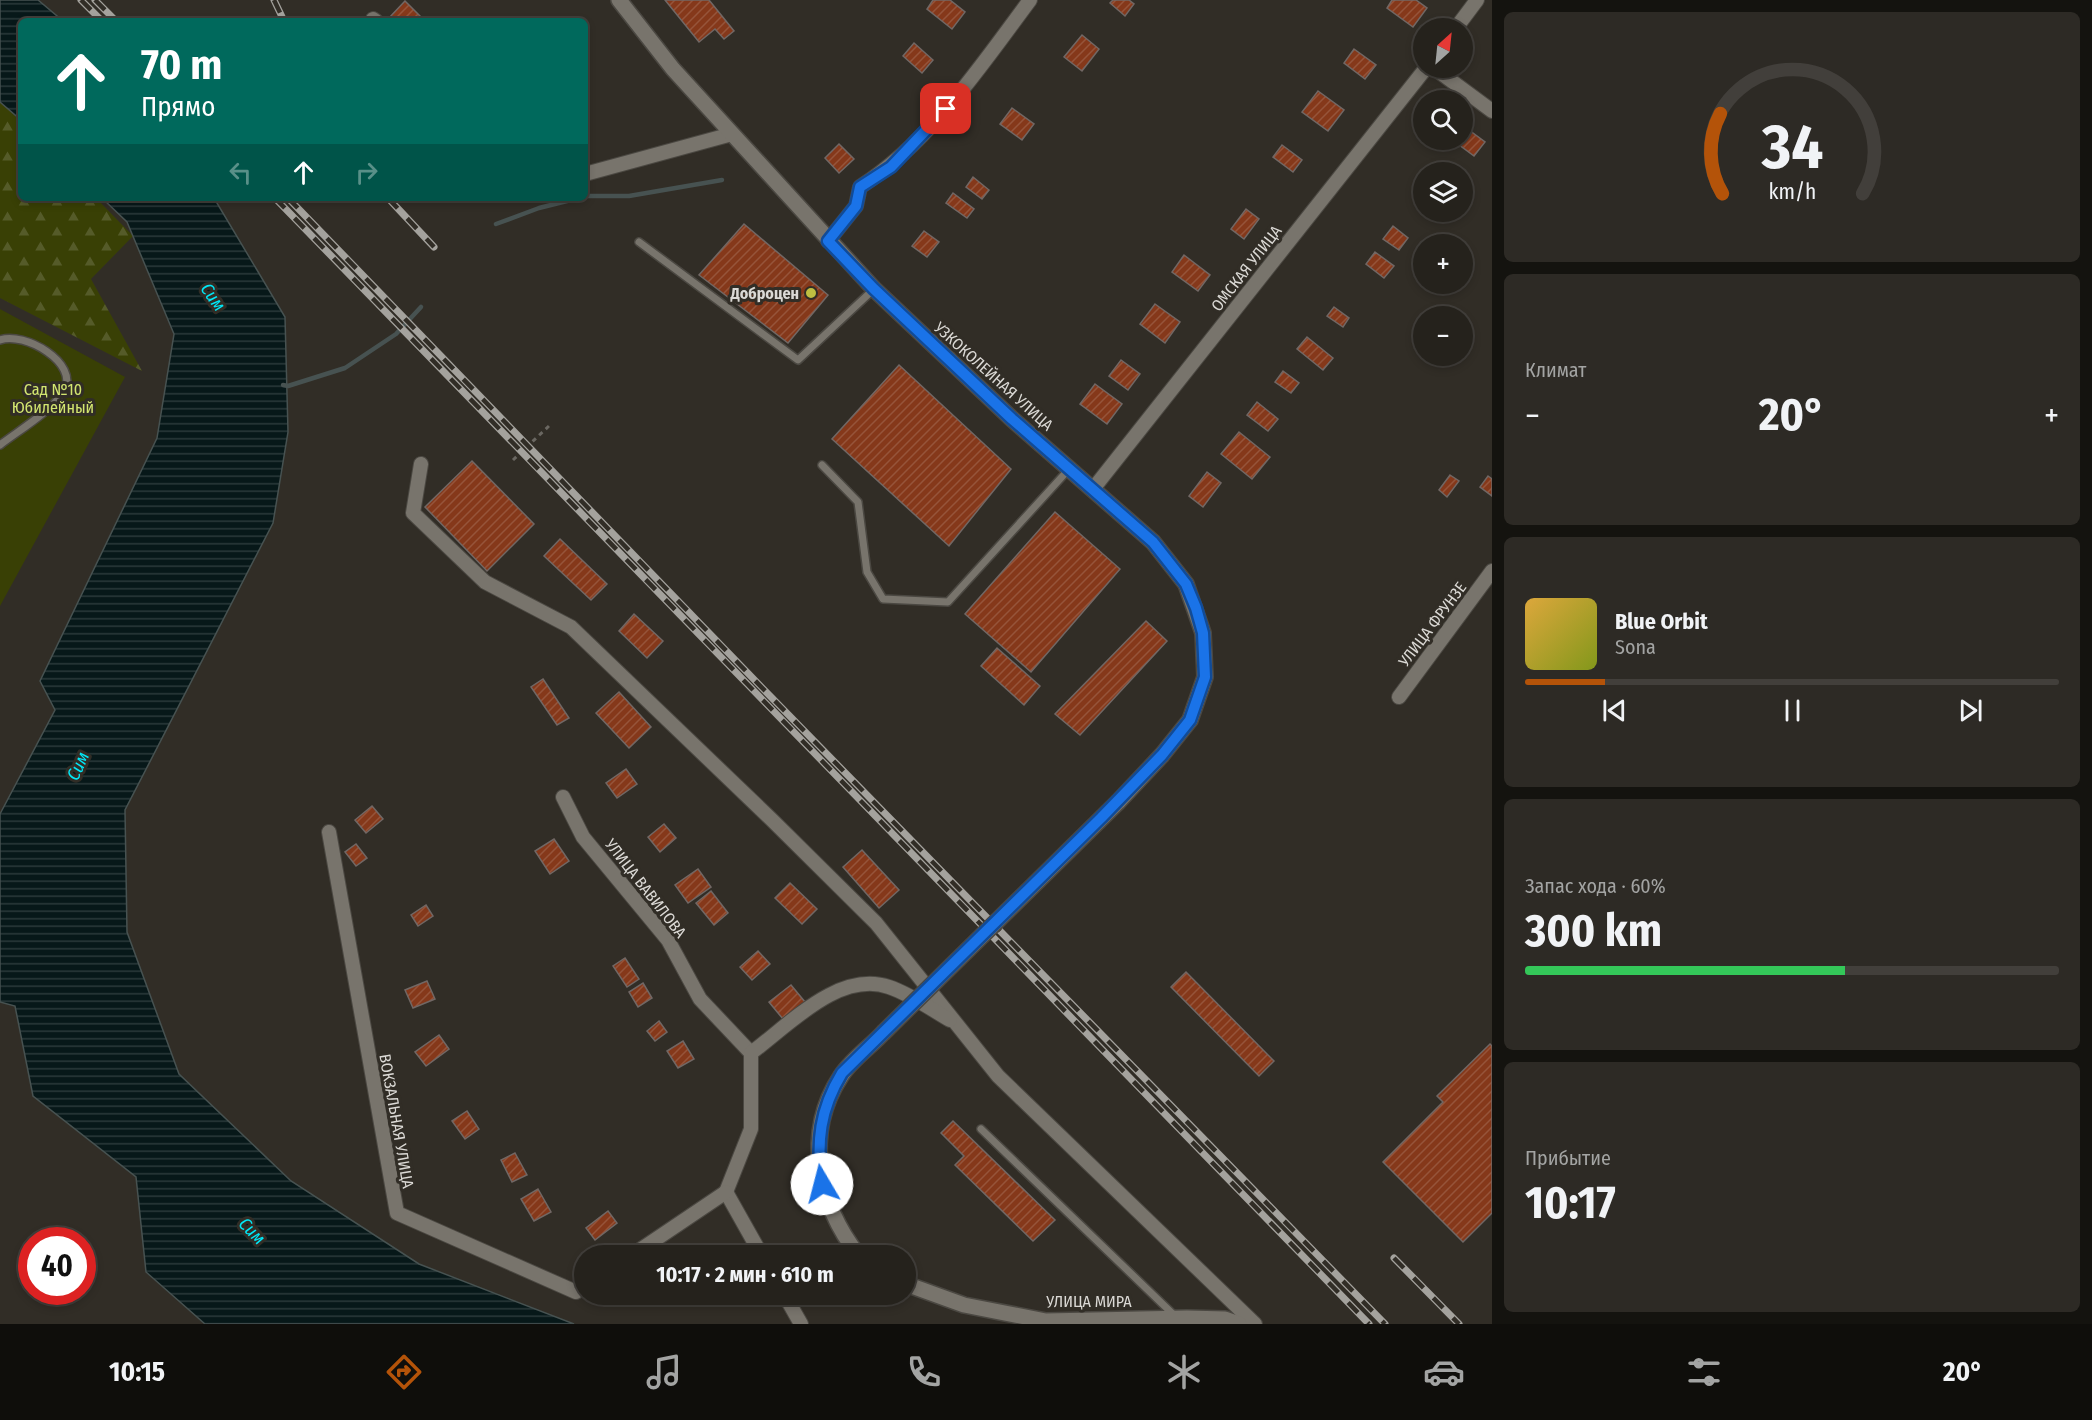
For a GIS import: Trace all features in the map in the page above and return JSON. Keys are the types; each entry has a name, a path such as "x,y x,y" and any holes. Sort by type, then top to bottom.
{"street":[{"name":"УЗКОКОЛЕЙНАЯ УЛИЦА","path":"619,0 673,69 874,289 1012,419 1153,542 1186,584 1203,633 1205,677 1190,720 1162,755 1118,802 842,1073 828,1096 820,1127 818,1153 822,1184 839,1224 852,1245"},
{"path":"828,241 856,206 860,187 891,167 959,94 1030,0"},
{"path":"1464,18 1477,0"},
{"name":"ОМСКАЯ УЛИЦА","path":"1093,489 1418,78"},
{"path":"1447,78 1492,111"},
{"path":"588,173 732,134"},
{"path":"420,464 413,513 485,582 571,627 876,923 998,1076 1255,1324"},
{"name":"УЛИЦА ФРУНЗЕ","path":"1399,697 1492,572"},
{"name":"УЛИЦА ВАВИЛОВА","path":"563,797 584,837 668,940 700,999 751,1053"},
{"name":"ВОКЗАЛЬНАЯ УЛИЦА","path":"328,832 397,1213 574,1291"},
{"path":"647,1245 726,1192 751,1129 751,1053 836,990 860,983 889,987 955,1022"},
{"path":"726,1192 756,1245"},
{"name":"УЛИЦА МИРА","path":"916,1288 964,1305 1046,1321 1122,1322 1178,1318 1225,1319 1239,1324"},
{"path":"790,1305 801,1324"}],"lane":[{"path":"639,242 798,360 874,289"},
{"path":"0,340 6,337 23,339 39,346 57,360 66,373 65,389 55,401 0,445"},
{"path":"822,465 858,502 867,572 883,599 948,602 1070,468"},
{"path":"981,1130 1178,1318"}],"path":[{"path":"513,460 550,425"}],"green space":[{"path":"0,102 18,118 18,201 99,201 133,236 91,279 142,371 0,298"},
{"name":"Сад №10 Юбилейный","path":"0,309 125,377 0,606"}],"water":[{"path":"0,0 38,0 59,18 18,18 18,117 0,102"},
{"name":"Сим","path":"105,201 216,201 285,317 288,432 273,523 125,810 127,932 179,1074 291,1181 419,1264 574,1324 205,1324 146,1272 136,1177 33,1096 15,1006 0,1002 0,814 55,710 40,681 157,438 174,334 127,222"}],"building":[{"path":"665,0 709,0 734,31 724,39 715,29 699,42"},
{"path":"933,0 950,0 965,12 952,29 927,9"},
{"path":"1113,0 1129,0 1134,4 1125,16 1110,3"},
{"path":"1392,0 1416,0 1427,8 1420,18 1413,18 1413,27 1387,8"},
{"path":"405,1 420,16 418,18 389,18"},
{"path":"1082,35 1099,49 1082,71 1064,57"},
{"path":"914,43 933,60 922,73 903,56"},
{"path":"1354,49 1376,65 1365,79 1344,63"},
{"path":"1318,91 1344,110 1328,131 1302,112"},
{"path":"1012,108 1034,124 1022,140 1000,124"},
{"path":"1473,133 1485,142 1474,156 1466,150 1473,150"},
{"path":"839,144 854,159 839,173 825,158"},
{"path":"1282,145 1302,160 1293,172 1273,157"},
{"path":"973,177 989,190 982,199 966,187"},
{"path":"953,193 974,209 967,218 946,203"},
{"path":"1246,209 1259,219 1244,239 1231,229"},
{"path":"744,224 828,295 788,343 699,275"},
{"path":"1393,226 1408,238 1399,250 1383,239"},
{"path":"924,231 939,242 927,257 912,246"},
{"path":"1375,252 1394,266 1384,278 1366,264"},
{"path":"1184,255 1210,275 1198,291 1172,272"},
{"path":"1155,304 1180,322 1165,343 1140,324"},
{"path":"1334,307 1349,318 1343,327 1327,316"},
{"path":"1307,337 1333,358 1323,370 1297,349"},
{"path":"1121,360 1140,374 1128,390 1109,376"},
{"path":"899,365 1011,469 949,546 832,439"},
{"path":"1283,371 1299,383 1291,393 1275,382"},
{"path":"1095,384 1122,404 1107,424 1080,404"},
{"path":"1257,402 1278,419 1268,431 1247,415"},
{"path":"1239,432 1270,457 1252,479 1221,454"},
{"path":"472,461 534,524 487,571 425,507"},
{"path":"1207,472 1221,483 1203,507 1189,496"},
{"path":"1450,475 1459,481 1447,497 1439,490"},
{"path":"1488,476 1492,479 1492,496 1480,487"},
{"path":"1055,512 1120,569 1031,672 965,614"},
{"path":"560,539 607,584 591,600 544,556"},
{"path":"634,614 663,641 647,658 619,631"},
{"path":"1146,621 1167,641 1080,735 1055,714"},
{"path":"997,648 1040,686 1024,705 981,666"},
{"path":"543,679 569,718 557,725 531,687"},
{"path":"619,692 651,727 629,748 596,713"},
{"path":"626,769 637,784 617,798 606,783"},
{"path":"372,806 383,819 366,833 355,820"},
{"path":"664,824 676,838 660,852 648,837"},
{"path":"554,839 569,861 550,874 535,851"},
{"path":"356,844 367,858 356,866 345,852"},
{"path":"862,850 899,890 879,908 843,867"},
{"path":"698,869 711,887 688,903 675,885"},
{"path":"790,883 817,909 802,924 775,898"},
{"path":"711,891 728,913 714,925 696,903"},
{"path":"426,905 433,916 418,926 411,915"},
{"path":"758,951 770,964 752,980 740,967"},
{"path":"625,958 639,979 627,987 613,966"},
{"path":"1186,972 1274,1061 1259,1076 1171,987"},
{"path":"427,981 435,999 413,1008 405,990"},
{"path":"643,983 652,998 638,1007 629,992"},
{"path":"791,985 805,1002 783,1019 769,1002"},
{"path":"659,1021 667,1032 655,1041 647,1031"},
{"path":"439,1035 449,1049 426,1066 415,1052"},
{"path":"683,1041 694,1059 678,1068 667,1051"},
{"path":"1490,1044 1492,1046 1492,1213 1463,1242 1383,1162 1443,1102 1437,1096"},
{"path":"467,1111 479,1129 465,1139 452,1121"},
{"path":"953,1121 1055,1220 1033,1241 955,1165 964,1156 941,1133"},
{"path":"515,1153 527,1175 512,1182 501,1160"},
{"path":"538,1189 551,1212 534,1221 521,1199"},
{"path":"608,1211 617,1223 595,1240 586,1228"}],"waterway":[{"path":"588,196 629,196 722,180"},
{"path":"496,224 539,208 567,201"},
{"path":"283,385 288,386 345,368 396,334 421,307"}],"railway":[{"path":"81,0 99,18"},
{"path":"95,0 113,18"},
{"path":"274,0 283,18"},
{"path":"278,201 1369,1324"},
{"path":"291,201 772,698 1385,1324"},
{"path":"391,201 434,247"},
{"path":"1394,1258 1459,1324"}],"place":[{"name":"Доброцен","path":"811,293"}],"route":[{"path":"822,1184 818,1153 820,1127 828,1096 842,1073 1118,802 1162,755 1190,720 1205,677 1203,633 1196,608 1186,584 1153,542 1012,419 874,289 828,241 856,206 860,187 891,167 946,109"}]}
